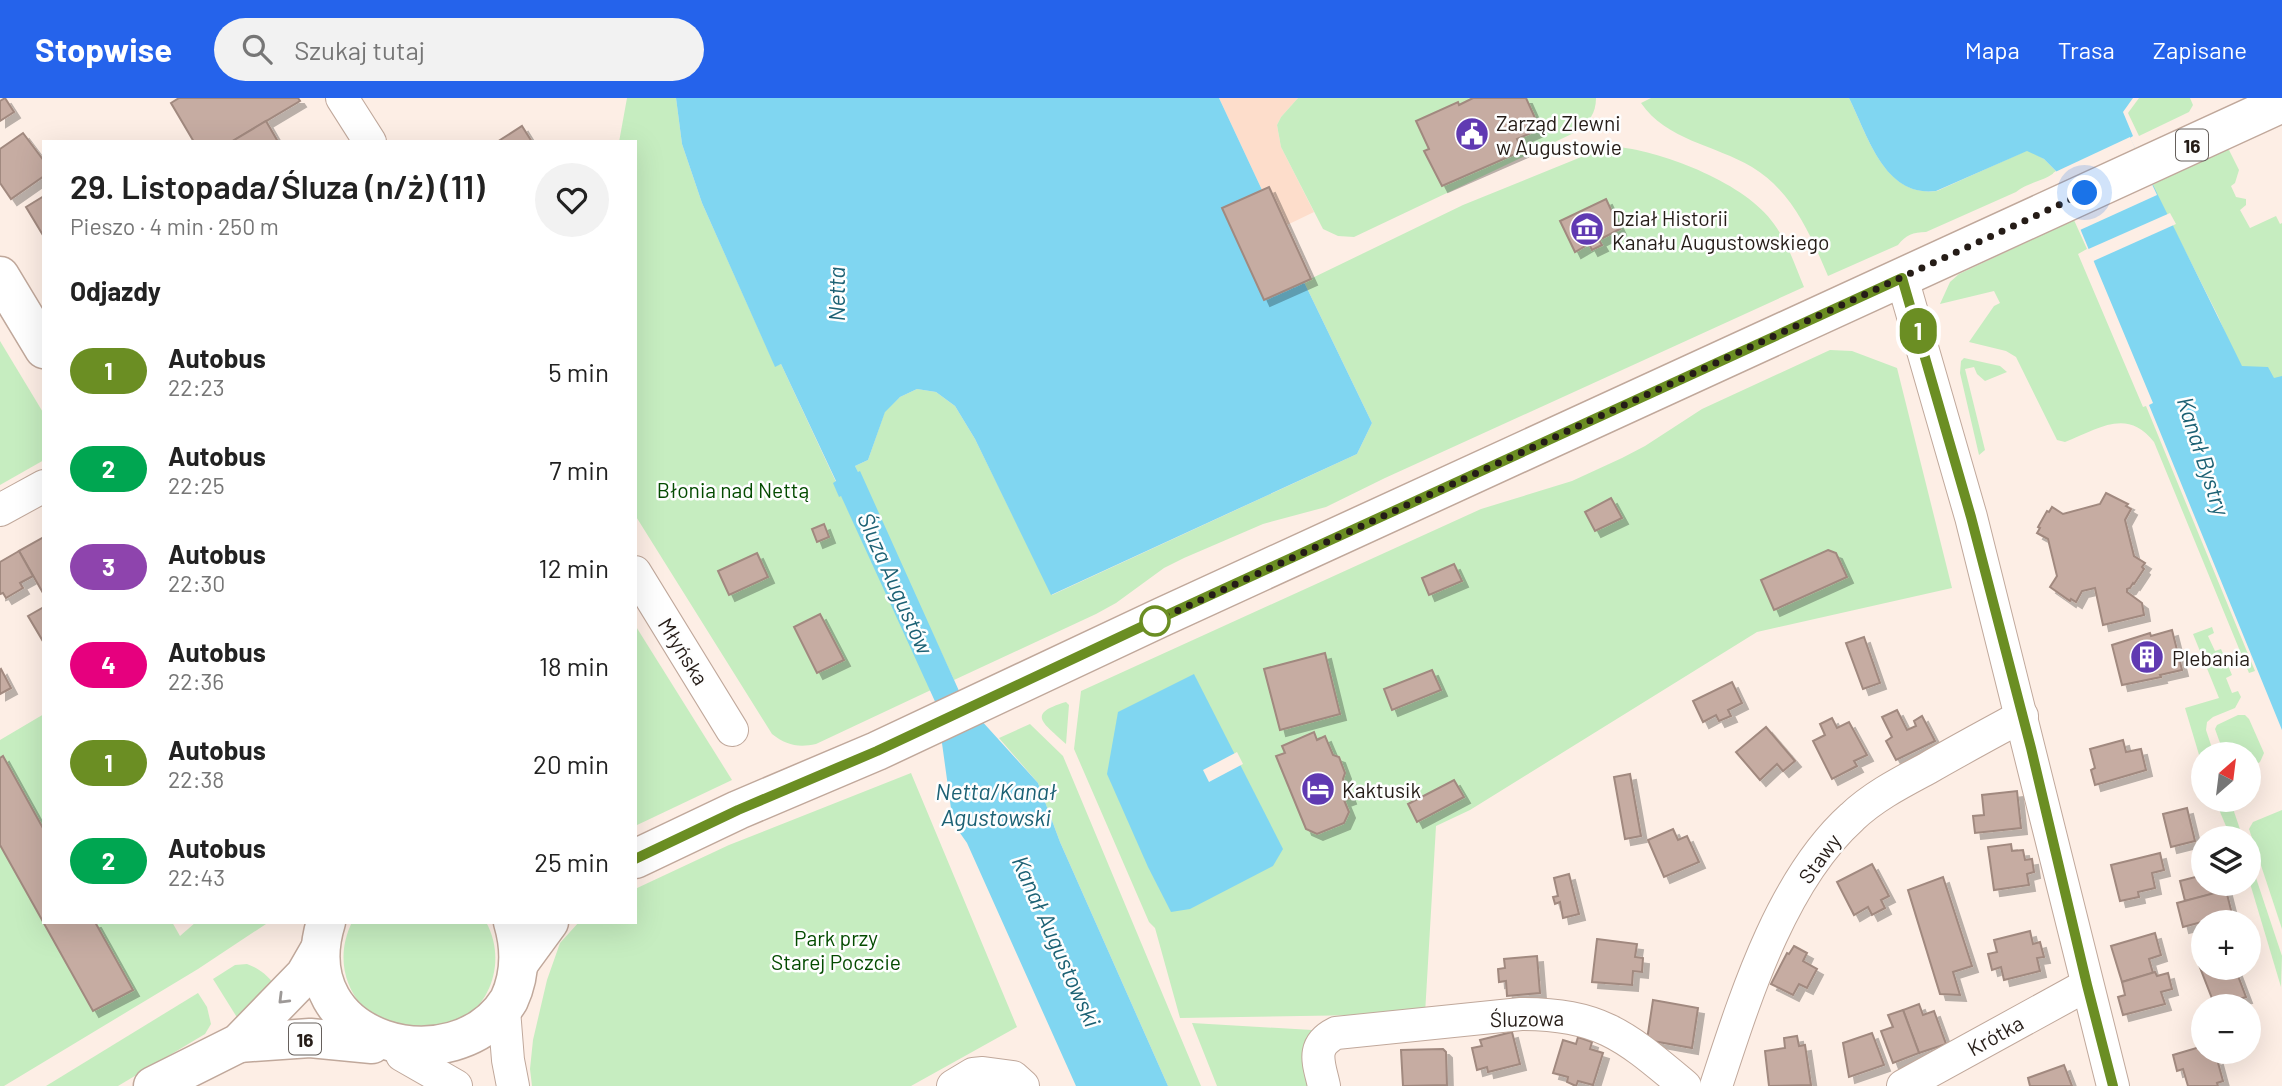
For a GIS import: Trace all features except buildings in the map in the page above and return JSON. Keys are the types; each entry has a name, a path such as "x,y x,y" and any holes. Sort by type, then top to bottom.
{"main road":[{"name":"16","path":"637,858 738,810 891,744 2282,103"},
{"path":"0,276 42,346"},
{"path":"323,935 320,967 324,986 332,1004 349,1027 387,1050 419,1057 452,1051 482,1035 504,1010 515,988 519,963 518,939 514,924"},
{"path":"519,963 548,924"},
{"name":"16","path":"153,1086 239,1043 305,975 323,935"},
{"name":"16","path":"239,1043 310,1038 387,1050"}],"street":[{"path":"342,98 369,140"},
{"path":"1902,278 1971,517 2113,1086"},
{"path":"0,510 42,487"},
{"name":"Młyńska","path":"637,575 733,730"},
{"name":"Stawy","path":"1716,1086 1774,929 1810,865 1832,836 1872,801 2022,716"},
{"name":"Krótka","path":"1903,1086 2087,985"},
{"path":"504,1010 513,1086"},
{"name":"Śluzowa","path":"1324,1086 1318,1053 1326,1038 1336,1033 1521,1014 1569,1016 1592,1023 1635,1044 1685,1086"},
{"path":"387,1050 456,1086"},
{"path":"953,1086 973,1074 983,1073 1013,1077 1023,1086"}],"shaded area":[{"path":"1219,98 1298,98 1277,125 1281,147 1314,212 1287,225 1269,187 1262,190"}],"green space":[{"name":"Błonia nad Nettą","path":"627,98 676,98 682,144 702,203 775,366 781,364 836,482 834,484 839,496 841,495 931,690 816,744 792,745 772,734 637,518 637,140 619,140"},
{"path":"1298,98 1596,98 1591,117 1578,131 1354,237 1338,236 1323,229 1281,147 1277,125"},
{"path":"1651,98 1849,98 1880,161 1904,184 1919,190 1937,191 2028,150 2044,159 2056,171 1926,232 1910,235 1898,245 1828,276 1799,215 1779,189 1738,159 1692,141 1664,126 1641,103"},
{"path":"2139,98 2190,98 2193,105 2189,112 2139,136 2128,113"},
{"path":"1618,147 1681,163 1704,172 1745,196 1761,209 1779,231 1804,287 1326,507 1263,524 1184,558 1164,568 1096,614 954,680 855,466 868,460 885,411 900,397 917,389 936,392 955,406 975,439 1052,595 1357,454 1372,423 1304,282 1463,205 1601,149"},
{"path":"2228,148 2239,170 2235,183 2231,186 2236,197 2246,199 2246,205 2240,210 2250,228 2276,216 2280,224 2282,223 2282,468 2218,316 2152,185"},
{"path":"2074,220 2087,249 2078,254 2143,407 2146,406 2255,671 2249,673 2154,442 2144,431 2123,423 2101,427 2065,442 2057,440 2016,357 2006,351 1969,342 1994,306 2000,303 1994,291 1940,304 1950,282 1959,274"},
{"path":"0,341 42,411 42,461 0,485"},
{"path":"1830,350 1852,351 1897,368 1952,588 1757,632 1470,810 1436,826 1425,1014 1180,1018 1155,928 1149,922 1074,749 1081,691 1481,509 1572,481 1645,446 1702,409"},
{"path":"1964,358 2000,366 2007,372 1985,381 1974,367 1965,369 1985,450 1979,455 1960,373 1961,361"},
{"path":"2212,627 2214,633 2208,636 2215,651 2221,649 2232,675 2226,678 2232,693 2238,691 2241,697 2235,708 2207,722 2206,730 2210,742 2195,742 2185,708 2219,698 2193,634"},
{"path":"637,628 732,780 637,825"},
{"path":"1066,702 1069,705 1066,744 1046,725 1042,715 1053,706"},
{"path":"42,715 42,924 173,924 180,936 194,924 266,924 198,969 4,1086 0,1086 0,740"},
{"path":"2238,715 2245,715 2259,742 2220,742 2215,729 2217,725"},
{"path":"1030,724 1063,756 1201,1086 1168,1086 1060,842 1038,783 999,738"},
{"name":"Park przy Starej Poczcie","path":"911,773 1017,1027 911,1086 532,1086 530,1069 533,1040 547,980 560,943 577,924 637,924 637,888 729,845"},
{"path":"2282,810 2282,929 2261,865 2261,826 2251,826 2253,822"},
{"path":"2220,812 2234,812 2239,826 2226,826"},
{"path":"2261,893 2282,956 2281,987 2261,920 2261,910 2258,910 2254,896 2261,896"},
{"path":"351,924 487,924 495,950 495,965 487,993 469,1015 439,1032 374,1019 356,997 346,977 344,955"},
{"path":"247,964 264,974 278,989 238,1019 213,979 235,965"},
{"path":"198,993 207,1007 211,1024 205,1034 118,1086 46,1086"},
{"path":"1192,1023 1312,1030 1303,1050 1308,1086 1217,1086"}],"water":[{"path":"676,98 1219,98 1262,190 1222,209 1264,300 1304,282 1372,423 1357,454 1051,595 975,439 955,406 936,392 917,389 900,397 885,412 868,460 855,466 858,472 860,471 973,722 980,719 1038,783 1060,842 1168,1086 1076,1086 967,843 953,823 941,736 949,732 841,496 839,497 833,483 836,481 781,364 775,367 702,203 682,144"},
{"name":"Kanał Bystry","path":"1849,98 2133,98 2123,112 2133,136 2130,138 2242,366 2268,367 2274,378 2282,376 2282,730 2149,405 2153,403 2056,171 2044,159 2027,151 1936,191 1918,190 1903,184 1880,161"},
{"path":"1194,674 1283,849 1273,866 1190,909 1171,912 1107,774 1118,712"}],"pier":[{"path":"2130,137 2157,195 2080,230 2053,173"},
{"path":"2170,213 2176,224 2089,263 2084,251"},
{"path":"1237,752 1243,764 1209,782 1203,770"}],"bus line":[{"name":"1","path":"637,858 738,810 877,751 1902,278 1971,517 2031,748 2113,1086"}],"place":[{"name":"Zarząd Zlewni w Augustowie","path":"1472,134"},
{"name":"Dział Historii Kanału Augustowskiego","path":"1587,229"},
{"name":"Plebania","path":"2147,657"},
{"name":"Kaktusik","path":"1318,789"}],"route":[{"path":"1155,621 2085,193"}],"water label":[{"name":"Netta","path":"836,294"},
{"name":"Śluza Augustów","path":"896,583"},
{"name":"Netta/Kanał Agustowski","path":"996,804"},
{"name":"Kanał Augustowski","path":"1057,941"}]}
